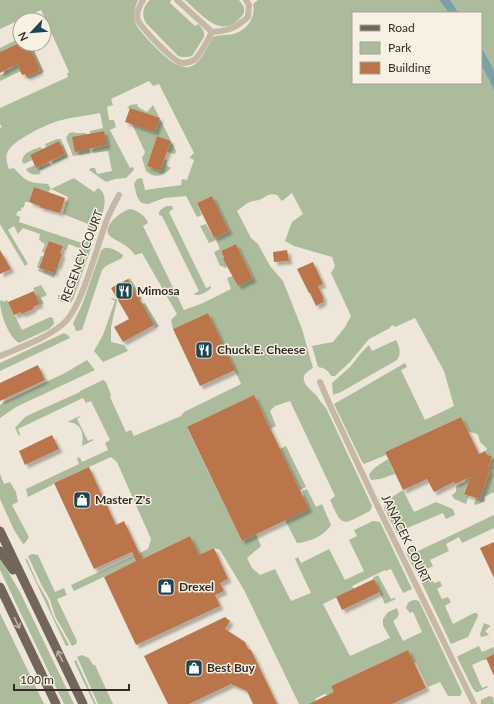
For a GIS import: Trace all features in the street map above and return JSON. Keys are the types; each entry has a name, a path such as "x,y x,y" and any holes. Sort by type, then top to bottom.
{"main road":[{"path":"0,532 83,704"},
{"path":"0,551 27,589"},
{"path":"0,588 56,704"}],"street":[{"path":"143,0 139,6 137,17 140,24 159,45 179,62 194,60 212,32"},
{"path":"177,0 212,32 227,31 240,24 248,17 249,5 246,0"},
{"name":"REGENCY COURT","path":"0,356 47,335 70,317 80,298 108,216 119,195"},
{"name":"JANACEK COURT","path":"320,382 380,511 474,704"}],"green space":[{"path":"0,0 138,0 134,15 138,28 170,61 183,67 189,67 200,59 213,37 233,34 244,28 250,22 252,17 254,9 253,4 258,0 439,0 448,12 352,12 352,84 482,84 482,67 494,90 494,492 484,497 485,501 476,505 474,504 476,498 480,499 490,471 488,466 492,465 490,461 492,456 487,455 485,451 487,449 480,442 478,435 469,432 461,417 385,452 386,455 364,464 362,462 334,404 405,363 407,367 401,370 425,420 454,406 444,371 415,318 395,327 393,325 369,339 350,362 335,376 331,376 329,372 318,367 312,346 333,342 345,327 351,316 331,273 335,266 332,257 294,246 285,241 292,222 303,214 292,193 282,201 277,195 269,195 260,200 248,203 237,211 251,238 258,244 270,266 283,281 302,329 313,368 305,375 304,382 326,408 372,506 370,511 344,522 338,516 330,500 335,496 290,401 275,406 270,411 276,426 271,429 254,395 187,428 242,541 256,534 261,546 247,558 252,568 260,575 275,569 291,601 311,593 295,559 298,557 301,563 329,549 345,580 364,571 349,540 357,536 354,530 373,521 380,522 412,589 403,593 391,569 385,570 352,586 354,589 323,604 350,656 390,638 383,625 383,619 388,612 397,608 399,614 393,621 403,641 422,632 413,612 410,613 406,608 408,603 411,601 419,601 462,692 460,696 448,696 440,682 428,687 416,662 414,663 408,650 331,686 335,693 328,695 324,694 315,699 317,704 299,704 244,590 220,550 214,548 199,555 190,536 74,591 71,585 148,549 151,539 117,462 111,457 54,483 28,497 26,489 79,464 77,459 78,457 82,462 108,450 105,443 110,440 91,401 86,403 83,398 18,429 20,434 19,436 15,428 25,417 103,380 106,382 111,395 110,397 126,432 131,430 134,436 181,416 184,412 241,384 208,313 173,329 171,320 177,314 142,253 135,255 126,246 109,236 109,226 118,215 131,209 144,216 148,223 143,226 184,310 203,303 231,289 227,278 233,276 238,286 253,278 236,244 221,251 227,267 225,268 220,266 214,252 220,249 216,240 209,243 200,226 206,224 214,238 229,231 212,196 197,203 202,215 197,217 186,196 164,198 148,204 142,203 138,199 134,184 137,179 142,178 145,190 181,185 182,179 187,180 194,160 190,157 194,153 159,84 153,86 149,81 111,99 113,105 107,107 109,120 114,120 116,127 110,130 130,168 133,167 134,170 126,178 106,182 89,170 91,168 95,168 97,174 112,171 108,151 93,153 92,150 106,145 104,131 90,134 90,131 103,128 100,113 68,118 52,123 23,138 8,151 6,158 9,169 14,168 29,181 48,184 51,189 48,192 34,187 29,202 25,202 24,207 21,208 21,211 18,211 16,215 20,217 19,222 82,243 84,239 87,239 91,243 91,248 71,303 62,302 58,299 58,295 65,296 81,249 69,244 66,250 62,248 63,246 49,241 45,253 42,252 45,244 39,240 40,234 23,228 18,234 14,226 8,230 28,264 25,266 0,224 0,128 2,127 0,124 0,108 68,77 67,74 69,72 52,34 52,12 42,12 41,10 37,12 12,12 12,23 0,29"},
{"path":"150,0 171,0 170,3 195,26 198,24 202,28 204,37 192,56 178,56 146,23 144,20 144,11"},
{"path":"185,0 239,0 244,7 244,13 236,22 229,26 221,26 206,19"},
{"path":"450,0 494,0 494,70 482,48 482,12 458,12"},
{"path":"12,42 12,46 0,52 0,48"},
{"path":"32,52 35,52 44,72 28,79 27,77 40,71 38,68 39,67"},
{"path":"16,62 21,71 0,81 0,75 4,73 4,71 13,67 11,64"},
{"path":"137,104 138,107 147,112 153,105 159,118 127,108 130,105"},
{"path":"160,119 171,141 157,136 147,166 160,171 165,159 167,160 166,165 171,168 162,175 156,176 146,171 142,158 145,152 132,124 155,132"},
{"path":"69,133 86,133 87,149 89,149 91,153 73,156 66,138"},
{"path":"61,139 68,157 53,164 52,161 65,154 59,141 46,147 45,144"},
{"path":"171,141 176,151 175,154 167,152"},
{"path":"40,147 43,149 30,155 32,160 24,164 22,162 22,159 26,154"},
{"path":"47,163 51,165 39,171 41,174 32,174 26,169 35,165 36,168"},
{"path":"74,178 94,192 98,188 104,194 105,203 98,228 92,233 88,230 88,224 63,214 68,197 51,189"},
{"path":"167,206 172,206 173,209 169,212 206,288 211,286 211,288 203,294 194,294 199,291 162,216 159,215 161,209"},
{"path":"104,248 109,248 116,251 123,255 122,258 106,266 102,270 82,330 76,331 73,323 82,305 101,251"},
{"path":"41,256 43,256 39,268 37,267"},
{"path":"56,266 58,266 54,278 38,271 39,268 53,273"},
{"path":"130,278 142,299 140,300 128,279"},
{"path":"41,285 47,295 41,298 44,303 41,305 33,288"},
{"path":"110,298 116,299 117,301 111,327 111,342 124,345 128,351 103,362 94,351 103,335 115,301"},
{"path":"2,300 3,302 7,300 22,330 50,317 53,318 54,324 49,329 19,343 11,335 5,324 0,306 0,301"},
{"path":"145,303 159,326 156,328 142,304"},
{"path":"64,333 70,338 0,371 0,363"},
{"path":"396,340 400,352 397,360 341,392 333,395 332,383 350,367 369,345 372,351"},
{"path":"87,360 95,370 16,407 0,418 0,405 4,402 65,373"},
{"path":"82,415 77,419 88,441 94,440 82,446 83,437 81,430 76,424 67,422"},
{"path":"286,446 306,487 300,490 280,449"},
{"path":"388,459 395,474 380,479 371,480 369,475 371,472"},
{"path":"0,474 4,484 10,482 16,492 18,502 12,505 29,537 23,544 14,530 0,499"},
{"path":"470,476 464,493 469,495 466,504 454,499 452,495 456,492 456,486 465,482"},
{"path":"307,489 316,507 322,504 331,525 325,532 316,538 297,543 285,520 308,509 302,491"},
{"path":"403,490 414,512 436,502 453,509 455,515 446,519 443,513 405,529 408,536 397,534 384,508 389,499"},
{"path":"494,515 494,528 462,543 459,537 446,544 449,551 430,560 433,566 427,569 434,583 440,581 442,586 437,589 442,599 448,597 451,602 445,606 453,624 474,613 477,613 478,616 468,637 451,644 406,553 407,548 412,545 416,552"},
{"path":"32,554 38,555 55,592 64,588 67,595 57,599 77,641 76,644 72,646 55,616 50,600 28,556"},
{"path":"0,558 20,592 74,704 64,704 0,570"},
{"path":"25,559 27,559 37,582 48,601 53,616 69,645 66,646"},
{"path":"378,575 391,599 396,599 385,604 373,578"},
{"path":"0,613 44,704 0,704"},
{"path":"484,623 491,626 485,631 489,635 481,637 480,634"},
{"path":"479,646 482,652 494,647 494,654 486,658 486,660 472,665 482,688 488,687 476,692 473,689 457,657"},
{"path":"82,655 89,658 93,665 95,665 113,704 98,704 77,657"},
{"path":"76,660 96,704 94,704 74,661"},
{"path":"489,696 493,697 494,704 481,704 481,700"}],"water":[{"path":"439,0 450,0 458,12 448,12"},
{"path":"482,48 494,70 494,90 482,67"}],"building":[{"path":"12,46 12,52 32,52 40,71 27,77 25,74 22,75 17,64 0,73 0,52"},
{"path":"130,108 160,118 155,132 125,122"},
{"path":"104,131 107,145 75,152 72,137"},
{"path":"157,136 171,141 160,171 147,166"},
{"path":"59,141 65,154 36,168 30,155"},
{"path":"34,187 65,198 60,213 39,207 40,206 29,202"},
{"path":"212,196 229,231 214,238 197,203"},
{"path":"49,241 63,246 60,253 62,254 58,266 56,266 54,273 39,268"},
{"path":"236,244 253,279 238,286 223,259 224,258 221,251"},
{"path":"0,250 11,269 0,274"},
{"path":"287,250 289,261 274,262 273,252"},
{"path":"313,262 323,284 318,286 323,297 323,302 316,306 297,269"},
{"path":"128,279 154,325 123,342 114,327 129,319 111,288"},
{"path":"34,291 40,304 22,314 21,312 14,315 8,302"},
{"name":"Chuck E. Cheese","path":"208,313 235,370 200,386 173,329"},
{"path":"38,365 45,380 0,401 0,383"},
{"path":"254,395 309,509 242,541 187,427"},
{"path":"461,417 479,454 485,451 487,455 492,456 490,461 492,465 488,466 490,471 480,499 464,494 470,477 455,484 454,482 434,492 427,479 403,490 385,452"},
{"path":"52,435 59,449 25,465 19,451"},
{"name":"Drexel","path":"89,467 116,525 124,521 142,559 190,536 199,555 214,548 228,579 220,583 224,591 215,595 220,606 136,645 104,577 136,561 132,552 94,569 54,483"},
{"path":"494,542 494,578 480,548"},
{"path":"374,579 380,592 342,610 336,597"},
{"name":"Best Buy","path":"225,617 230,621 225,629 245,642 248,649 251,650 277,704 253,704 247,691 231,684 189,704 168,704 144,656"},
{"path":"408,650 426,688 392,704 309,704 334,692 331,686"},
{"path":"494,654 494,676 486,658"}],"place":[{"name":"Mimosa","path":"124,291"},
{"name":"Chuck E. Cheese","path":"204,350"},
{"name":"Master Z's","path":"82,500"},
{"name":"Drexel","path":"166,587"},
{"name":"Best Buy","path":"194,668"}]}
